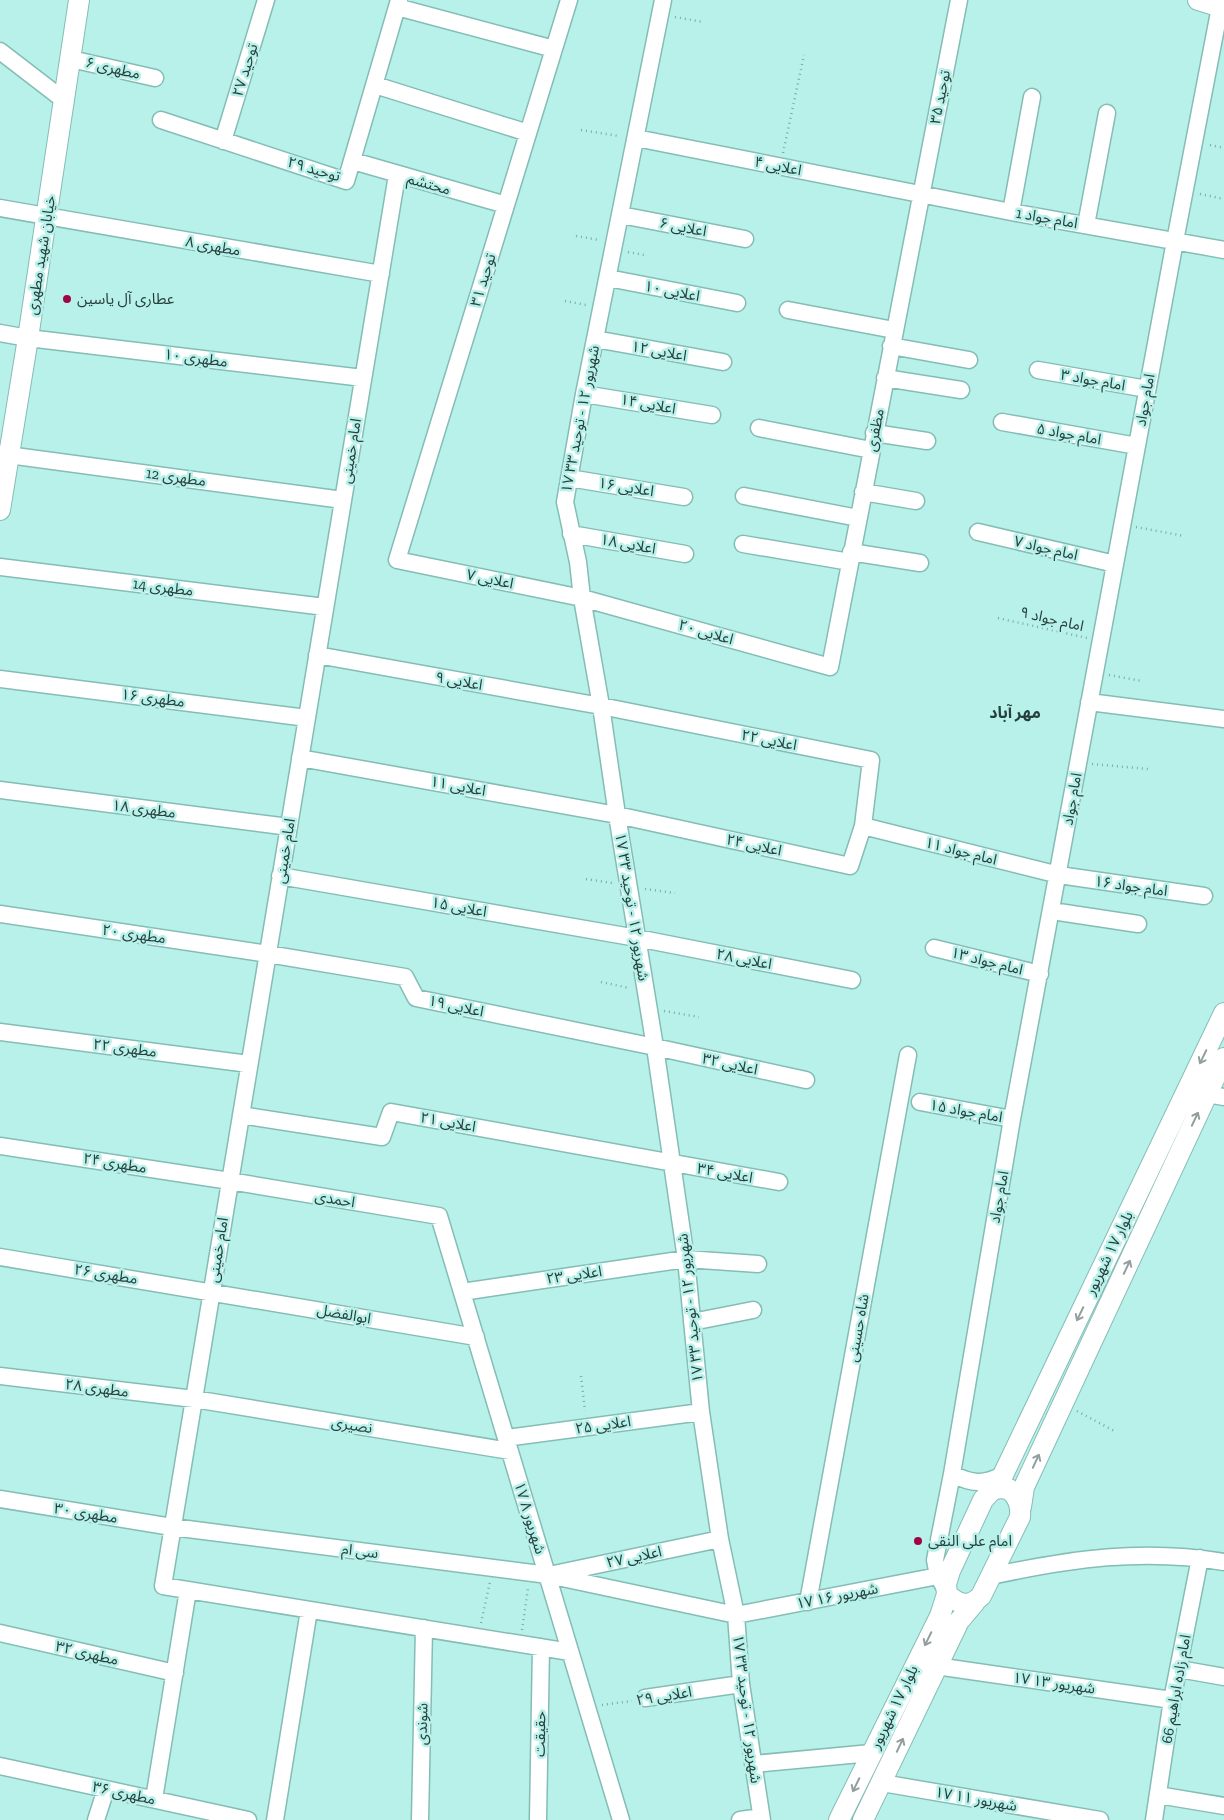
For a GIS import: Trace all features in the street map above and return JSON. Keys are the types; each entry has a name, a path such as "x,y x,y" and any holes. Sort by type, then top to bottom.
{"main road":[{"name":"خیابان شهید مطهری","path":"0,510 4,454 28,338 79,0"},
{"path":"1198,0 1222,8"},
{"name":"بلوار ۱۷ شهریور","path":"839,1820 940,1616 944,1587 983,1500 1003,1475 1224,1013"},
{"name":"بلوار ۱۷ شهریور","path":"863,1820 959,1621 981,1596 1020,1517 1024,1487 1216,1095 1224,1058"},
{"path":"991,1491 999,1488 1009,1489 1016,1495 1020,1507"},
{"path":"944,1587 952,1599 963,1604 975,1602"}],"street":[{"name":"توحید ۲۷","path":"223,141 266,0"},
{"name":"توحید ۳۱","path":"397,560 569,0"},
{"name":"توحید ۳۵","path":"921,194 959,0"},
{"name":"توحید ۲۹","path":"161,120 346,181 398,3"},
{"path":"398,3 554,49"},
{"name":"۱۷ شهریور ۱۲ - توحید ۳۳","path":"661,7 584,394 565,502 578,562 582,598 602,706 628,886 655,1047 686,1259 700,1412 720,1539 736,1615 741,1684 761,1818"},
{"name":"امام جواد","path":"944,1587 936,1560 1012,1119 1059,875 1094,672 1184,190 1222,8"},
{"path":"0,51 65,101"},
{"name":"مطهری ۶","path":"71,59 155,78"},
{"path":"375,84 528,132"},
{"path":"1011,212 1032,96"},
{"path":"1086,225 1107,113"},
{"name":"اعلایی ۴","path":"636,138 921,194"},
{"name":"محتشم","path":"352,161 506,205"},
{"name":"امام خمینی","path":"188,1590 163,1586 397,174"},
{"name":"امام جواد 1","path":"921,194 1224,250"},
{"name":"مظفری","path":"830,666 921,194"},
{"name":"مطهری ۸","path":"0,208 381,274"},
{"name":"اعلایی ۶","path":"621,215 744,239"},
{"name":"اعلایی ۱۰","path":"608,278 737,303"},
{"path":"788,310 894,330"},
{"name":"مطهری ۱۰","path":"0,333 28,338 363,378"},
{"name":"اعلایی ۱۲","path":"595,339 723,362"},
{"path":"891,346 969,360"},
{"name":"امام جواد ۳","path":"1038,370 1147,389"},
{"path":"885,378 961,390"},
{"name":"اعلایی ۱۴","path":"584,394 712,415"},
{"name":"امام جواد ۵","path":"1002,422 1137,446"},
{"path":"759,428 871,450"},
{"path":"874,433 927,441"},
{"name":"مطهری 12","path":"4,454 343,500"},
{"name":"اعلایی ۱۶","path":"569,478 684,497"},
{"path":"863,492 916,501"},
{"path":"744,496 858,518"},
{"name":"امام جواد ۷","path":"978,532 1115,564"},
{"name":"اعلایی ۱۸","path":"571,534 685,554"},
{"path":"743,544 851,557 920,562"},
{"name":"اعلایی ۷","path":"397,560 582,598"},
{"name":"مطهری 14","path":"0,567 325,608"},
{"name":"اعلایی ۲۰","path":"582,598 830,666"},
{"name":"اعلایی ۹","path":"317,655 602,706"},
{"name":"مطهری ۱۶","path":"0,679 307,718"},
{"path":"1089,702 1224,719"},
{"name":"اعلایی ۲۲","path":"602,706 871,760 863,826"},
{"name":"اعلایی ۱۱","path":"300,758 617,815"},
{"name":"مطهری ۱۸","path":"0,790 289,827"},
{"name":"اعلایی ۲۴","path":"617,815 850,866 863,826"},
{"name":"امام جواد ۱۱","path":"863,826 1059,875"},
{"name":"امام جواد ۱۶","path":"1059,875 1204,896"},
{"name":"اعلایی ۱۵","path":"280,876 637,938"},
{"path":"1052,911 1138,924"},
{"name":"مطهری ۲۰","path":"0,914 268,954"},
{"name":"اعلایی ۲۸","path":"637,938 852,980"},
{"name":"امام جواد ۱۳","path":"934,948 1040,974"},
{"name":"اعلایی ۱۹","path":"268,954 405,977 416,998 655,1047"},
{"name":"مطهری ۲۲","path":"0,1032 249,1064"},
{"name":"اعلایی ۳۲","path":"655,1047 806,1080"},
{"name":"شاه حسینی","path":"808,1602 908,1055"},
{"name":"امام جواد ۱۵","path":"920,1102 1012,1119"},
{"name":"اعلایی ۲۱","path":"241,1115 382,1137 391,1112 672,1163"},
{"name":"مطهری ۲۴","path":"0,1146 230,1181"},
{"name":"اعلایی ۳۴","path":"672,1163 778,1182"},
{"name":"احمدی","path":"230,1181 440,1216"},
{"name":"۱۷ شهریور ۸","path":"440,1216 621,1820"},
{"name":"مطهری ۲۶","path":"0,1257 212,1292"},
{"name":"اعلایی ۲۳","path":"462,1292 686,1259 758,1264"},
{"name":"ابوالفضل","path":"212,1292 476,1337"},
{"path":"692,1322 753,1310"},
{"name":"مطهری ۲۸","path":"0,1376 194,1399"},
{"name":"نصیری","path":"194,1399 508,1444"},
{"name":"اعلایی ۲۵","path":"508,1444 587,1427 700,1412"},
{"path":"952,1474 964,1480 977,1483 990,1482 1003,1475"},
{"name":"مطهری ۳۰","path":"0,1499 172,1527"},
{"name":"سی ام","path":"172,1527 531,1572 736,1615"},
{"name":"اعلایی ۲۷","path":"548,1575 720,1539"},
{"path":"990,1576 1048,1564 1110,1556 1158,1554 1224,1562"},
{"name":"امام زاده ابراهیم 66","path":"1154,1820 1172,1700 1200,1558"},
{"name":"۱۷ شهریور ۱۶","path":"736,1615 808,1602 944,1587"},
{"path":"154,1799 188,1590 570,1652"},
{"path":"275,1820 309,1610"},
{"name":"شوندی","path":"420,1820 424,1628"},
{"name":"مطهری ۳۲","path":"0,1633 175,1673"},
{"name":"حقیقت","path":"538,1820 541,1647"},
{"name":"۱۷ شهریور ۱۳","path":"936,1666 1172,1700"},
{"path":"1179,1669 1224,1677"},
{"name":"اعلایی ۲۹","path":"646,1698 741,1684"},
{"path":"753,1764 871,1754"},
{"name":"مطهری ۳۶","path":"0,1766 248,1820"},
{"name":"۱۷ شهریور ۱۱","path":"882,1783 1100,1820"},
{"path":"96,1820 106,1789"},
{"path":"1158,1795 1224,1806"},
{"path":"740,1820 761,1818"}],"path":[{"path":"661,7 703,22"},
{"path":"780,166 804,55"},
{"path":"582,130 636,138"},
{"path":"1184,190 1224,199"},
{"path":"576,236 615,243"},
{"path":"565,301 602,309"},
{"path":"1122,525 1184,536"},
{"name":"امام جواد ۹","path":"998,618 1100,642"},
{"path":"1094,672 1142,681"},
{"path":"1078,762 1148,769"},
{"path":"586,879 675,894"},
{"path":"601,982 646,992"},
{"path":"648,1008 699,1017"},
{"path":"581,1376 587,1427"},
{"path":"1063,1404 1116,1432"},
{"path":"478,1637 493,1568"},
{"path":"519,1644 531,1572"},
{"name":"اعلایی ۲۹","path":"587,1708 646,1698"}],"place":[{"name":"عطاری آل یاسین","path":"67,299"},
{"name":"امام علی النقی","path":"918,1541"}],"district":[{"name":"مهر آباد","path":"1015,712"}]}
